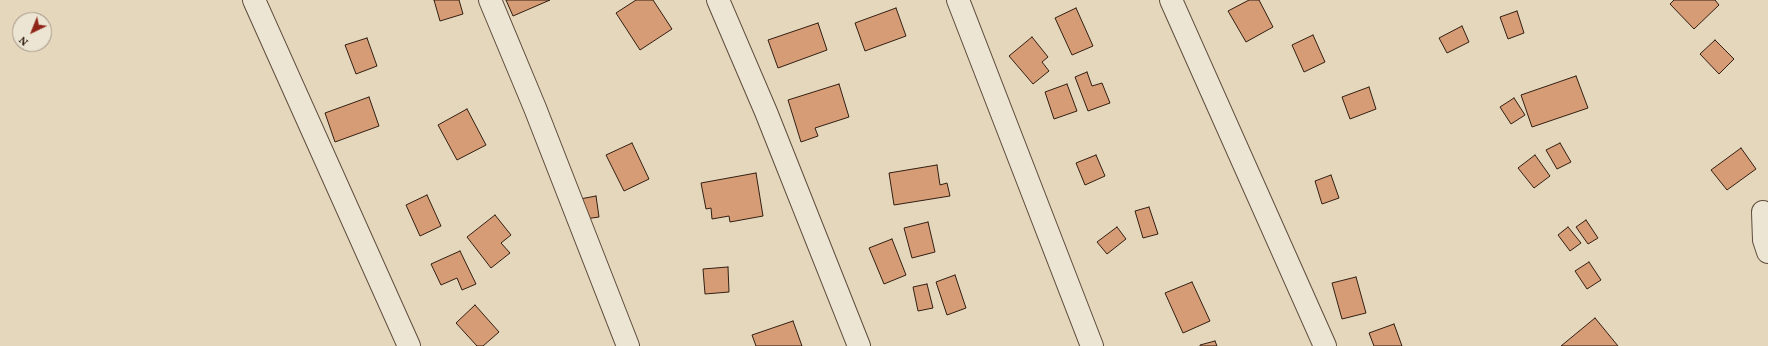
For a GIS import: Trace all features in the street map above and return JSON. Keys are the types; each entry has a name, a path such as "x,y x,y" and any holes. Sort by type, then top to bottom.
{"street":[{"path":"254,0 410,346"},
{"path":"490,0 538,116 628,346"},
{"path":"718,0 766,112 859,346"},
{"path":"958,0 1092,346"},
{"path":"1171,0 1325,346"},
{"path":"1763,212 1764,240 1768,252"}],"building":[{"path":"434,0 459,0 463,14 440,21"},
{"path":"506,0 550,0 513,16"},
{"path":"636,0 653,0 672,29 640,50 616,13"},
{"path":"1249,0 1259,0 1273,27 1246,42 1228,11"},
{"path":"1674,0 1715,0 1719,5 1694,29 1670,4"},
{"path":"896,8 906,36 865,51 855,23"},
{"path":"1076,8 1093,46 1072,55 1055,18"},
{"path":"1517,11 1524,33 1508,39 1500,17"},
{"path":"818,23 827,50 778,68 768,40"},
{"path":"1462,26 1469,42 1447,53 1439,38"},
{"path":"1313,35 1325,62 1304,72 1292,45"},
{"path":"1032,37 1048,57 1042,62 1049,71 1033,84 1009,56"},
{"path":"367,38 377,66 356,74 345,45"},
{"path":"1715,40 1734,59 1719,74 1700,54"},
{"path":"1087,72 1092,86 1102,83 1110,103 1088,111 1075,77"},
{"path":"1576,76 1588,108 1532,127 1521,95"},
{"path":"839,84 849,117 815,128 818,136 801,142 788,100"},
{"path":"1067,84 1077,111 1054,119 1045,92"},
{"path":"1369,87 1376,109 1350,119 1342,97"},
{"path":"369,97 379,126 335,142 325,113"},
{"path":"1514,98 1525,115 1511,124 1500,107"},
{"path":"467,109 486,145 457,160 438,125"},
{"path":"632,143 649,179 624,191 606,155"},
{"path":"1560,143 1571,162 1557,169 1546,150"},
{"path":"1741,148 1756,169 1727,190 1711,170"},
{"path":"1096,155 1105,176 1085,185 1076,163"},
{"path":"1535,155 1550,176 1534,188 1518,168"},
{"path":"937,165 940,185 947,183 950,196 894,205 889,173"},
{"path":"756,173 763,216 730,222 729,216 712,219 711,208 706,209 701,183"},
{"path":"1331,175 1339,198 1322,204 1315,181"},
{"path":"427,195 441,226 420,236 406,205"},
{"path":"596,196 599,217 585,219 580,199"},
{"path":"1149,207 1158,234 1143,238 1135,211"},
{"path":"495,215 511,235 501,243 510,253 491,268 467,237"},
{"path":"1586,220 1598,238 1588,244 1576,227"},
{"path":"928,222 935,252 912,258 904,228"},
{"path":"1117,227 1126,239 1107,254 1097,242"},
{"path":"1568,227 1581,243 1570,251 1558,235"},
{"path":"892,239 906,275 884,284 869,248"},
{"path":"460,251 476,284 462,290 457,278 441,285 431,264"},
{"path":"1589,262 1601,280 1587,289 1575,271"},
{"path":"728,267 729,292 705,294 703,269"},
{"path":"955,275 966,308 947,315 936,282"},
{"path":"1356,277 1366,313 1342,319 1332,283"},
{"path":"1192,282 1210,321 1183,333 1165,293"},
{"path":"927,284 933,308 918,311 913,287"},
{"path":"475,305 499,332 483,346 477,346 456,323"},
{"path":"1595,318 1618,346 1561,346"},
{"path":"793,321 802,346 756,346 752,335"},
{"path":"1394,324 1402,346 1374,346 1369,333"},
{"path":"1215,341 1217,346 1200,346 1200,345"}]}
